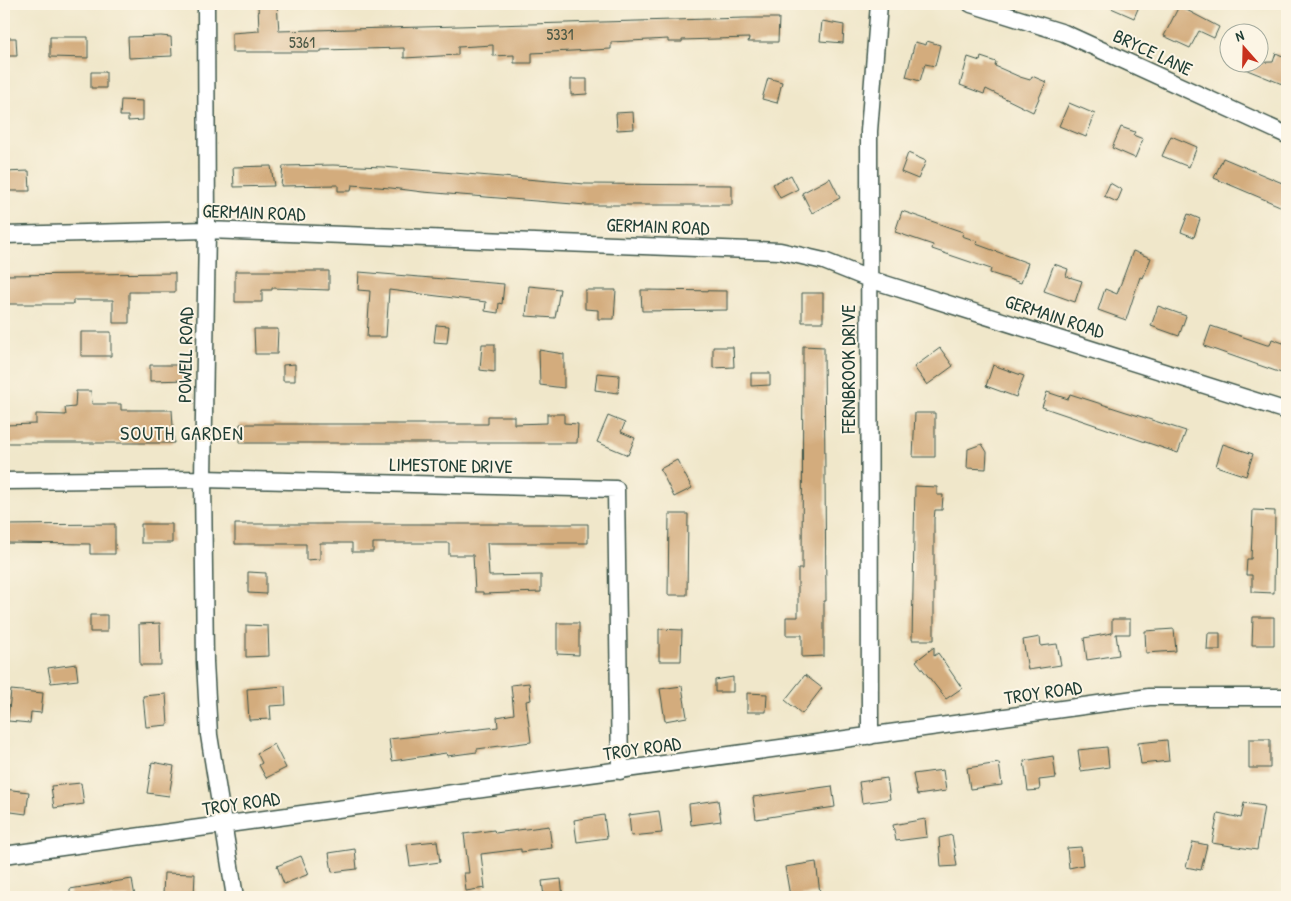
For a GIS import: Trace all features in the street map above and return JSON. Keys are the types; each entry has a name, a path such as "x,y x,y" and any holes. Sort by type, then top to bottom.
{"street":[{"name":"POWELL ROAD","path":"206,4 208,230 203,479 205,662 208,717 236,897"},
{"name":"FERNBROOK DRIVE","path":"870,736 868,131 879,4"},
{"name":"BRYCE LANE","path":"971,4 1064,33 1287,135"},
{"name":"GERMAIN ROAD","path":"4,235 208,230 780,251 824,261 869,278 1287,410"},
{"name":"LIMESTONE DRIVE","path":"4,481 203,479 616,489 620,771"},
{"name":"TROY ROAD","path":"4,855 1149,697 1287,697"}],"building":[{"path":"258,4 277,4 279,31 779,18 778,42 748,42 749,38 682,40 682,42 668,42 668,39 611,42 611,49 532,53 532,63 514,63 514,55 493,56 493,45 458,47 458,55 404,58 404,48 321,50 321,52 232,52 232,33 259,31"},
{"path":"1102,4 1140,4 1134,18"},
{"path":"1179,6 1218,26 1214,38 1199,31 1190,48 1164,36"},
{"path":"822,21 844,25 843,43 820,41"},
{"path":"50,37 88,37 88,58 50,57"},
{"path":"128,37 171,37 172,56 129,58"},
{"path":"4,38 16,38 17,56 4,56"},
{"path":"927,41 940,45 935,66 925,64 920,81 906,77 915,42 926,45"},
{"path":"1276,53 1287,58 1287,86 1252,72 1268,72 1268,62 1273,62"},
{"path":"968,57 980,61 981,57 996,62 995,66 1020,77 1030,80 1032,76 1046,82 1033,112 986,89 984,94 960,85"},
{"path":"91,72 106,72 106,88 91,88"},
{"path":"768,78 782,82 777,103 762,99"},
{"path":"571,79 587,79 587,94 571,95"},
{"path":"121,100 143,101 143,120 128,121 128,116 120,116"},
{"path":"1069,103 1095,114 1086,137 1059,126"},
{"path":"633,112 634,129 617,130 616,113"},
{"path":"1121,127 1135,132 1133,135 1143,139 1135,158 1112,148"},
{"path":"1171,136 1197,147 1189,167 1162,156"},
{"path":"908,153 926,161 918,179 901,172"},
{"path":"1223,158 1287,185 1287,209 1214,178"},
{"path":"271,166 274,186 234,187 233,167"},
{"path":"283,166 383,167 585,184 732,185 732,205 586,205 352,185 351,191 338,191 338,185 281,186"},
{"path":"29,171 30,191 4,191 4,172"},
{"path":"791,175 798,189 780,198 773,184"},
{"path":"830,178 840,198 812,213 802,193"},
{"path":"1110,183 1122,190 1117,202 1104,196"},
{"path":"902,211 963,232 962,236 977,241 976,244 1028,263 1021,283 990,273 991,269 932,249 933,245 895,232"},
{"path":"1188,214 1200,219 1194,237 1181,232"},
{"path":"1133,251 1151,258 1143,278 1140,277 1126,320 1098,310 1105,289 1117,294"},
{"path":"1054,264 1068,269 1066,276 1082,281 1075,302 1044,291"},
{"path":"235,271 329,271 329,290 272,288 272,290 262,290 262,302 235,302"},
{"path":"359,272 504,284 502,304 499,303 498,313 485,311 486,302 389,290 386,337 367,337 370,291 358,290"},
{"path":"175,273 175,292 129,292 129,323 113,323 113,300 73,300 73,304 4,304 4,275"},
{"path":"529,286 560,289 555,318 526,316"},
{"path":"585,290 616,290 614,319 598,319 598,310 585,309"},
{"path":"641,290 727,291 727,310 642,311"},
{"path":"802,293 823,293 823,322 802,322"},
{"path":"1158,306 1186,316 1179,336 1151,326"},
{"path":"436,325 449,326 447,343 434,342"},
{"path":"1211,326 1267,345 1270,345 1272,339 1286,344 1284,351 1287,352 1287,375 1204,346"},
{"path":"254,329 278,329 277,354 255,354"},
{"path":"81,332 111,332 111,356 81,356"},
{"path":"482,344 495,344 495,372 480,370"},
{"path":"803,346 824,347 826,601 824,601 824,656 802,657 802,635 786,635 786,617 798,617 798,569 802,569"},
{"path":"713,347 733,347 734,367 713,368"},
{"path":"940,348 953,366 927,385 914,367"},
{"path":"539,350 564,354 564,388 540,385"},
{"path":"295,364 295,381 283,381 283,365"},
{"path":"150,365 188,365 188,380 150,381"},
{"path":"993,365 1024,376 1016,397 986,386"},
{"path":"597,373 619,375 618,393 595,390"},
{"path":"751,373 770,373 770,385 751,386"},
{"path":"76,391 91,391 92,404 121,404 121,410 172,410 174,443 4,443 4,425 36,424 36,414 66,415 65,408 75,407"},
{"path":"1047,392 1068,399 1070,394 1186,431 1178,453 1042,407"},
{"path":"915,413 935,413 935,457 913,457"},
{"path":"547,414 564,414 564,423 578,424 577,443 240,443 240,424 488,424 488,416 514,416 514,424 547,423"},
{"path":"608,416 625,423 621,432 635,438 628,455 597,442"},
{"path":"982,444 987,452 986,469 967,468 968,449"},
{"path":"1223,444 1253,454 1246,476 1216,466"},
{"path":"677,460 692,488 674,497 660,469"},
{"path":"915,486 937,487 937,495 943,495 942,510 935,510 934,519 934,640 912,640"},
{"path":"1253,510 1275,511 1274,593 1252,592 1252,575 1246,575 1247,559 1251,559"},
{"path":"669,514 688,514 687,595 668,595"},
{"path":"115,524 115,554 90,554 90,544 4,543 4,525"},
{"path":"141,524 172,524 172,543 141,543"},
{"path":"235,524 588,524 588,543 487,543 489,576 541,575 541,592 483,594 483,592 475,592 473,555 449,555 449,543 373,543 373,552 352,552 352,543 320,543 320,559 306,560 306,544 235,544"},
{"path":"248,572 266,573 266,594 248,593"},
{"path":"90,615 107,615 107,632 90,632"},
{"path":"1253,617 1274,617 1274,645 1252,645"},
{"path":"1112,619 1130,619 1130,634 1116,634 1119,655 1087,660 1084,638 1112,633"},
{"path":"160,623 161,665 140,665 139,624"},
{"path":"557,623 579,623 579,655 557,654"},
{"path":"246,625 268,626 269,656 246,657"},
{"path":"659,629 682,630 681,661 659,661"},
{"path":"1174,629 1176,651 1146,653 1145,631"},
{"path":"1208,633 1220,633 1220,650 1207,650"},
{"path":"1040,637 1041,646 1057,644 1061,665 1028,670 1023,640"},
{"path":"934,647 934,656 938,653 962,688 946,699 916,661"},
{"path":"76,664 78,680 51,683 48,668"},
{"path":"805,675 822,688 802,714 785,700"},
{"path":"733,677 733,692 715,692 715,680"},
{"path":"529,683 531,700 526,701 531,742 477,749 477,752 447,756 446,753 392,761 389,739 498,727 497,717 514,714 511,685"},
{"path":"285,686 286,705 270,706 271,719 249,720 247,689"},
{"path":"682,686 687,717 665,721 660,689"},
{"path":"11,690 43,693 41,713 31,712 30,723 8,721"},
{"path":"747,693 767,694 766,712 747,712"},
{"path":"166,694 168,725 146,727 143,696"},
{"path":"1249,739 1270,739 1270,768 1249,768"},
{"path":"1167,740 1169,761 1141,764 1138,743"},
{"path":"274,744 286,768 266,778 259,765 262,763 257,753"},
{"path":"1107,747 1109,767 1081,771 1078,750"},
{"path":"1053,756 1056,778 1039,780 1040,790 1028,791 1024,761"},
{"path":"152,762 174,766 169,796 147,793"},
{"path":"999,763 1002,785 970,789 967,768"},
{"path":"943,770 946,791 917,795 913,774"},
{"path":"887,778 890,799 862,803 859,782"},
{"path":"81,783 84,804 54,808 51,786"},
{"path":"832,786 835,807 756,819 753,797"},
{"path":"4,789 29,792 26,814 4,811"},
{"path":"718,800 721,821 691,825 689,804"},
{"path":"1244,803 1264,806 1257,850 1212,843 1218,813 1241,818"},
{"path":"659,811 662,833 631,836 629,815"},
{"path":"604,815 607,838 577,842 574,820"},
{"path":"925,819 927,837 896,841 893,825"},
{"path":"549,826 552,848 521,852 521,849 481,854 485,888 466,891 464,873 469,873 464,834 494,830 495,833"},
{"path":"952,835 957,866 941,867 939,838"},
{"path":"437,841 440,862 410,866 407,844"},
{"path":"1193,842 1207,845 1201,870 1186,867"},
{"path":"1081,847 1083,865 1069,868 1067,848"},
{"path":"355,849 357,869 332,872 329,853"},
{"path":"301,856 309,874 284,884 277,866"},
{"path":"816,862 820,893 790,896 785,867"},
{"path":"164,873 195,874 194,896 163,895"},
{"path":"132,879 135,897 70,897 70,889"},
{"path":"561,879 563,897 544,897 542,881"}],"district":[{"name":"SOUTH GARDEN","path":"182,433"}]}
